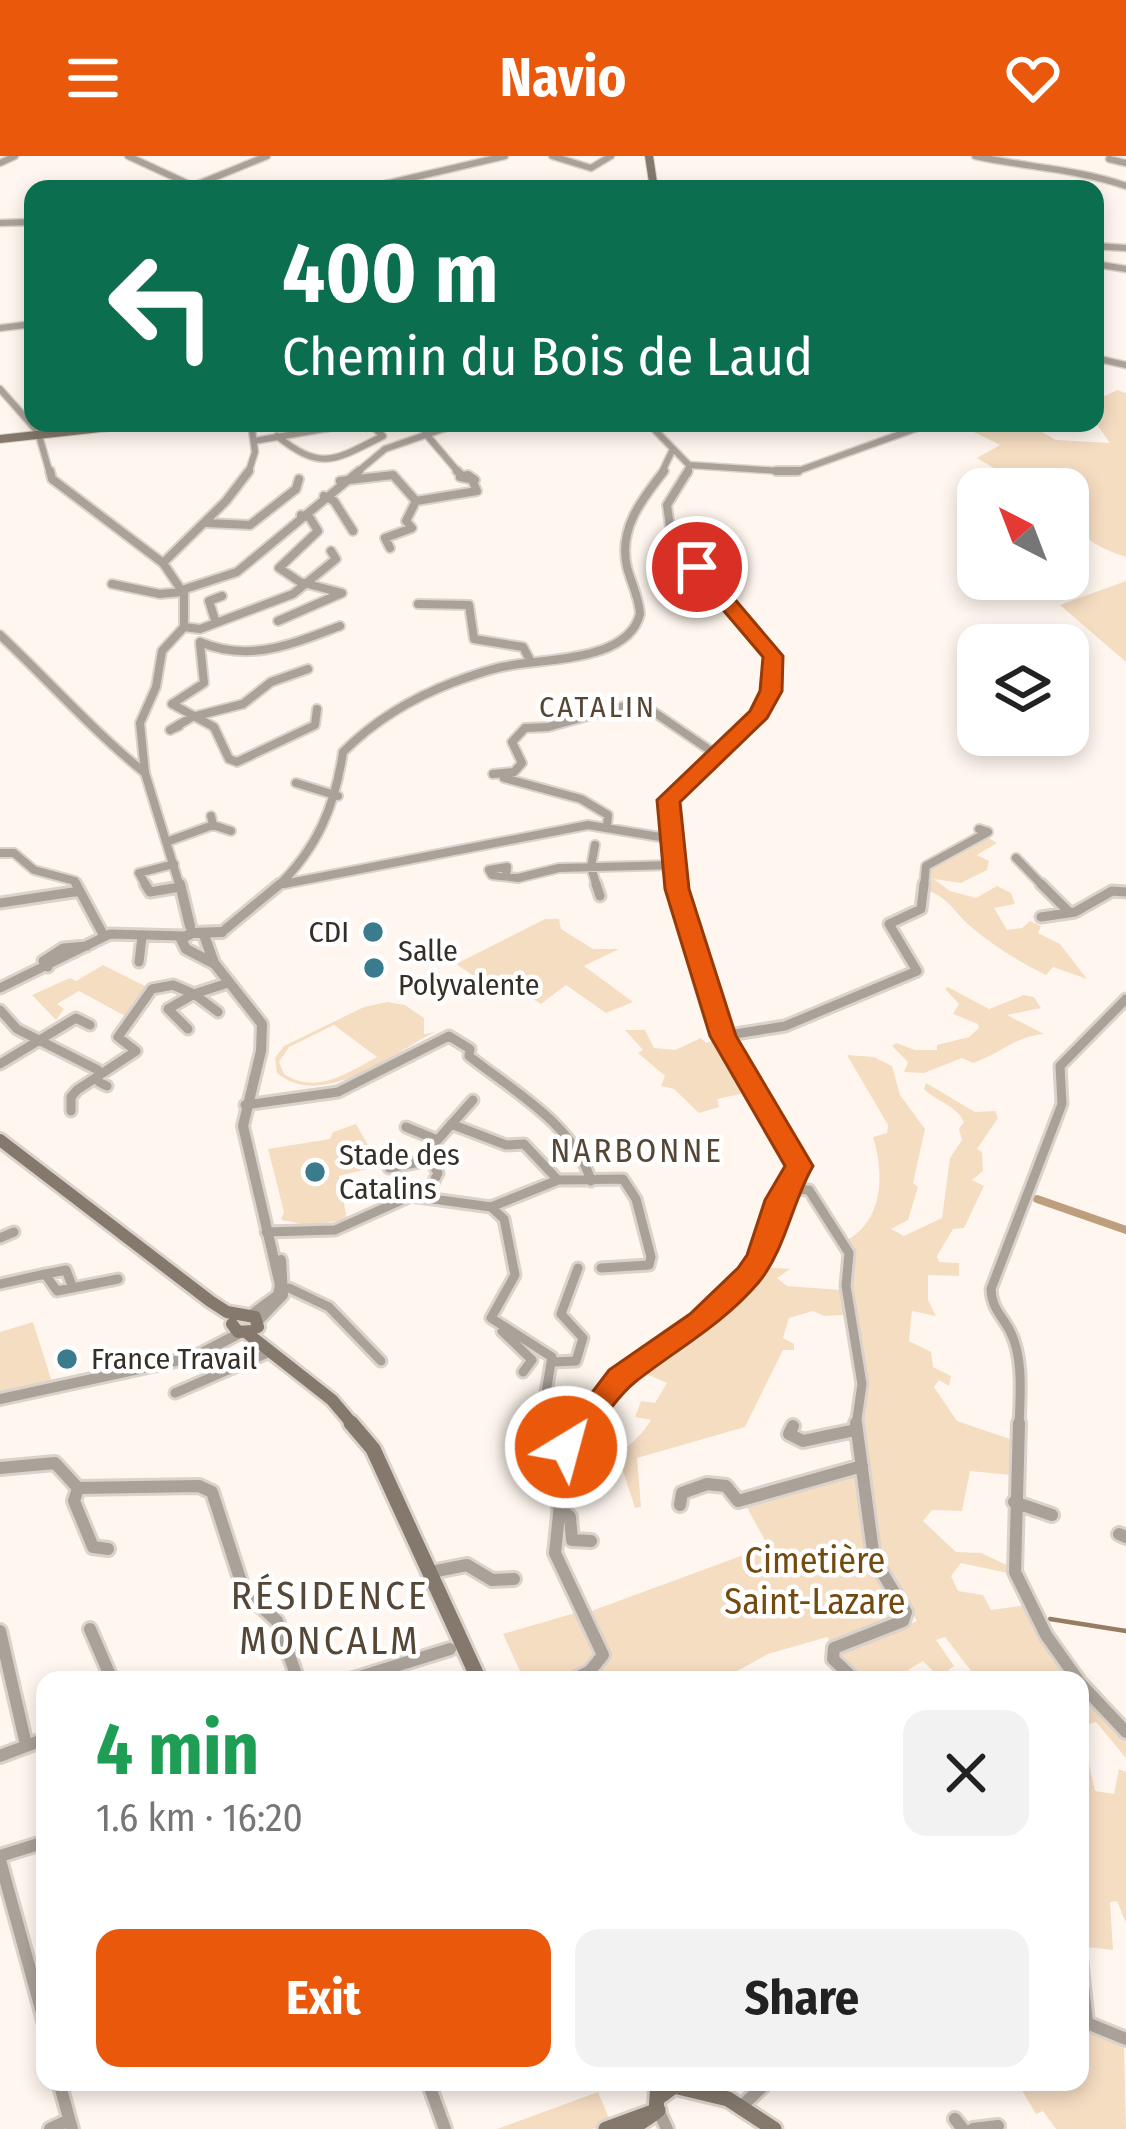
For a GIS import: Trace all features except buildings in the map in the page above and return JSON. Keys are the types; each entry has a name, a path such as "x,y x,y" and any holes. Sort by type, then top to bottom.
{"main road":[{"path":"0,439 66,432"},
{"path":"0,1140 245,1325 332,1400 373,1449 431,1572 457,1646 473,1671"},
{"path":"606,2129 668,2091"},
{"path":"631,2129 651,2121 668,2091"},
{"path":"724,2091 774,2129"}],"street":[{"path":"0,163 15,156"},
{"path":"128,156 175,180"},
{"path":"214,180 267,156"},
{"path":"402,180 505,156"},
{"path":"552,156 587,169 603,166 611,156"},
{"path":"975,156 1037,170 1093,174 1126,186"},
{"path":"1109,159 1126,163"},
{"path":"2,394 24,418"},
{"path":"36,432 52,479 163,563 188,591"},
{"path":"163,563 207,523 250,470 253,432"},
{"path":"254,438 273,432"},
{"path":"281,432 303,457 332,460 383,436 379,432"},
{"path":"318,432 325,442"},
{"path":"112,584 160,594 188,591 237,572 340,481 385,449 428,432"},
{"path":"657,432 689,465 795,472 906,432"},
{"path":"416,501 480,490 425,433"},
{"path":"104,936 192,937 223,932 286,880 317,840 338,796 343,752 395,707 530,660 603,649 639,621 641,606 620,556 637,504 669,464 674,449"},
{"path":"689,465 687,479 668,505 671,534 773,656 771,691 760,714 668,800 680,910 723,1036 849,1253 846,1286 862,1384 855,1430 874,1559 906,1617 834,1648 833,1659 846,1671"},
{"path":"340,481 393,475 416,501"},
{"path":"207,523 242,530 296,489 298,479"},
{"path":"324,496 334,501 353,531"},
{"path":"390,548 385,538 409,531 406,520 416,501"},
{"path":"278,622 342,593 307,584 279,568 318,531 310,518 301,515"},
{"path":"199,635 214,620 280,600 307,584 336,559 331,551"},
{"path":"188,591 181,630 162,651 151,702 140,724 145,773 169,841 195,951 214,963"},
{"path":"214,620 208,601 222,596"},
{"path":"418,604 469,605 474,639 523,647 530,660"},
{"path":"181,630 199,635 219,651 254,654 340,626"},
{"path":"0,635 84,714 99,736 145,773"},
{"path":"151,702 172,704 204,682 199,635"},
{"path":"179,726 192,717 254,698 271,682 308,668"},
{"path":"607,826 608,814 593,803 490,774 514,772 522,764 512,742 525,728 548,727 639,702 717,755"},
{"path":"172,704 177,712 211,722 228,743 229,759 242,762 315,725 317,709"},
{"path":"211,722 218,712"},
{"path":"296,783 314,793 338,796"},
{"path":"169,841 212,820 231,831"},
{"path":"286,880 607,826 672,839"},
{"path":"723,1036 785,1026 916,971 918,966 890,924 921,909 926,866 988,832 979,829"},
{"path":"595,845 591,867 600,896"},
{"path":"0,854 14,853 34,870 72,879 104,936"},
{"path":"1016,857 1070,912"},
{"path":"174,865 139,873 150,892 180,887"},
{"path":"506,876 674,865"},
{"path":"0,903 80,891"},
{"path":"1040,917 1070,912 1112,891 1126,892"},
{"path":"0,988 104,936 192,937 262,1024 261,1051 243,1126 284,1294"},
{"path":"139,962 142,937"},
{"path":"188,1029 167,1014 194,994 228,983"},
{"path":"107,1086 100,1082 103,1069 136,1051 118,1036 148,992 168,984 194,994 218,1012"},
{"path":"1072,1671 1046,1635 1015,1572 1020,1382 1012,1334 992,1306 991,1288 1062,1104 1060,1066 1126,999"},
{"path":"0,1010 17,1029 101,1075"},
{"path":"0,1064 76,1018 90,1025"},
{"path":"245,1105 338,1092 449,1036 470,1049 469,1056 565,1136 589,1163 591,1181"},
{"path":"70,1111 70,1097 101,1075"},
{"path":"427,1195 438,1173 427,1154 435,1138 473,1100"},
{"path":"451,1124 506,1145 524,1144 558,1180"},
{"path":"405,1127 435,1138"},
{"path":"388,1168 430,1160"},
{"path":"566,1447 620,1378 701,1322 748,1275 761,1257 785,1189 799,1166"},
{"path":"491,1207 558,1180 616,1178 628,1182 651,1258 649,1265 601,1268"},
{"path":"785,1189 809,1190"},
{"path":"269,1232 335,1230 398,1200 427,1195 491,1207 504,1219 515,1275 490,1318 532,1360 523,1372"},
{"path":"0,1238 14,1232"},
{"path":"502,1331 530,1338 554,1362 576,1361 583,1338 561,1314 578,1268"},
{"path":"0,1284 66,1270 73,1288"},
{"path":"46,1274 53,1290 118,1279"},
{"path":"0,1399 212,1351 284,1294 307,1291 331,1306 352,1336 381,1360"},
{"path":"175,1393 272,1351"},
{"path":"554,1362 544,1410 562,1424 583,1424"},
{"path":"562,1424 566,1447 555,1553 603,1655 590,1671"},
{"path":"793,1426 789,1434 803,1441 855,1430"},
{"path":"0,1468 55,1463 78,1488 199,1486 212,1492 244,1592 277,1622 295,1671"},
{"path":"680,1505 682,1493 707,1484 726,1486 738,1501 862,1466"},
{"path":"78,1488 74,1501 93,1547 108,1549"},
{"path":"1014,1502 1052,1515"},
{"path":"559,1508 570,1517 572,1540 591,1541"},
{"path":"431,1572 466,1565 492,1580 514,1579"},
{"path":"90,1629 108,1671"},
{"path":"0,1631 26,1745"},
{"path":"378,1671 457,1646"},
{"path":"1089,1692 1126,1732"},
{"path":"0,1756 36,1742"},
{"path":"36,1845 0,1858 36,1991"},
{"path":"28,1962 36,1959"},
{"path":"1089,2024 1126,2039"},
{"path":"50,2129 71,2125 62,2091"},
{"path":"431,2091 445,2129"},
{"path":"667,2129 668,2091"},
{"path":"743,2104 757,2091"},
{"path":"973,2129 998,2126"}],"green space":[{"path":"1117,390 1126,393 1126,557 1089,539 1089,468 994,468 977,458 1000,445 974,432 1042,432 1056,440 1110,443 1104,432 1104,396"},
{"path":"1126,581 1126,662 1089,630 1089,624 1082,624 1060,605 1089,600 1089,594"},
{"path":"987,837 997,843 977,855 989,861 987,870 961,883 934,879 950,891 976,898 997,886 1011,893 1015,904 994,908 1007,930 1022,928 1030,921 1041,926 1038,933 1060,944 1087,979 1053,967 1046,975 1027,965 927,890 930,864"},
{"path":"545,919 559,919 561,929 593,949 619,949 584,966 633,1002 606,1013 566,985 541,1004 523,993 508,999 456,964"},
{"path":"103,965 147,987 127,1017 79,991 57,1004 64,1009 56,1020 32,995 70,978 76,981"},
{"path":"945,989 989,1009 1024,995 1034,997 1041,1008 1007,1015 1044,1034 1024,1038 973,1063 962,1058 924,1073 904,1072 908,1062 892,1046 896,1043 915,1050 937,1050 937,1045 969,1037 979,1028 953,1014 959,1004"},
{"path":"387,1002 405,1005 424,1018 424,1034 435,1032 335,1083 295,1083 277,1073 275,1058 284,1046 364,1007","holes":["334,1025 377,1057 320,1082 296,1080 284,1074 279,1062 289,1047"]},
{"path":"625,1030 645,1030 654,1048 675,1050 701,1038 706,1043 718,1039 750,1092 717,1099 719,1107 699,1113 674,1089 661,1086 665,1076 638,1053 643,1050"},
{"path":"847,1055 874,1057 892,1066 900,1095 925,1129 913,1183 918,1187 908,1220 891,1229 904,1236 942,1218 950,1158 962,1140 961,1116 924,1089 926,1083 975,1112 995,1111 998,1118 977,1149 982,1152 983,1171 972,1180 984,1186 964,1228 953,1229 937,1256 939,1262 959,1263 959,1276 928,1275 928,1300 936,1316 912,1311 909,1341 931,1352 933,1367 951,1376 949,1386 939,1380 934,1387 957,1421 1016,1441 1011,1475 970,1471 962,1511 932,1510 923,1521 956,1552 981,1553 1007,1565 1007,1573 961,1563 951,1576 958,1591 983,1595 991,1610 1026,1605 1068,1671 971,1671 945,1637 936,1640 954,1666 947,1671 933,1671 923,1661 909,1671 853,1671 840,1657 845,1650 917,1621 883,1568 862,1421 867,1383 857,1334 849,1239 861,1230 875,1207 879,1165 873,1137 887,1133 888,1125"},
{"name":"Stade des Catalins","path":"356,1124 380,1166 339,1176 347,1220 309,1225 281,1220 284,1212 268,1149 330,1139 333,1132"},
{"path":"761,1267 790,1269 777,1278 787,1286 841,1290 844,1315 813,1311 789,1318 783,1338 794,1344 794,1350 783,1350 745,1427 637,1458 641,1507 635,1508 621,1465 616,1477 604,1474 651,1420 635,1417 641,1401 655,1403 667,1383 638,1370 707,1324"},
{"path":"33,1322 52,1382 0,1393 0,1332"},
{"name":"Cimetière Saint-Lazare","path":"853,1473 874,1572 900,1617 832,1643 827,1637 768,1654 737,1671 600,1671 606,1660 587,1615 768,1546 744,1502"},
{"path":"575,1613 597,1659 578,1671 520,1671 503,1634"},
{"path":"1089,1699 1126,1738 1126,1758 1096,1722 1089,1724"},
{"path":"1089,1764 1095,1791 1114,1794 1119,1769 1126,1772 1126,1923 1117,1901 1110,1902 1113,1950 1089,1947"},
{"path":"1089,2028 1124,2045 1126,2129 1056,2129 1043,2111 1036,2114 1022,2091 1089,2091"},
{"path":"598,2092 611,2123 593,2129 497,2129"}],"waterway":[{"path":"1037,1199 1126,1230"},
{"path":"1050,1619 1126,1631"}],"place":[{"name":"CDI","path":"373,932"},
{"name":"Salle Polyvalente","path":"374,968"},
{"name":"Stade des Catalins","path":"315,1172"},
{"name":"France Travail","path":"67,1359"}],"district":[{"name":"CATALIN","path":"598,707"},
{"name":"NARBONNE","path":"637,1151"},
{"name":"RÉSIDENCE MONCALM","path":"330,1618"}],"route":[{"path":"566,1447 620,1378 701,1322 748,1275 761,1257 779,1200 799,1166 723,1036 680,910 668,800 760,714 771,691 773,656 697,567"}]}
